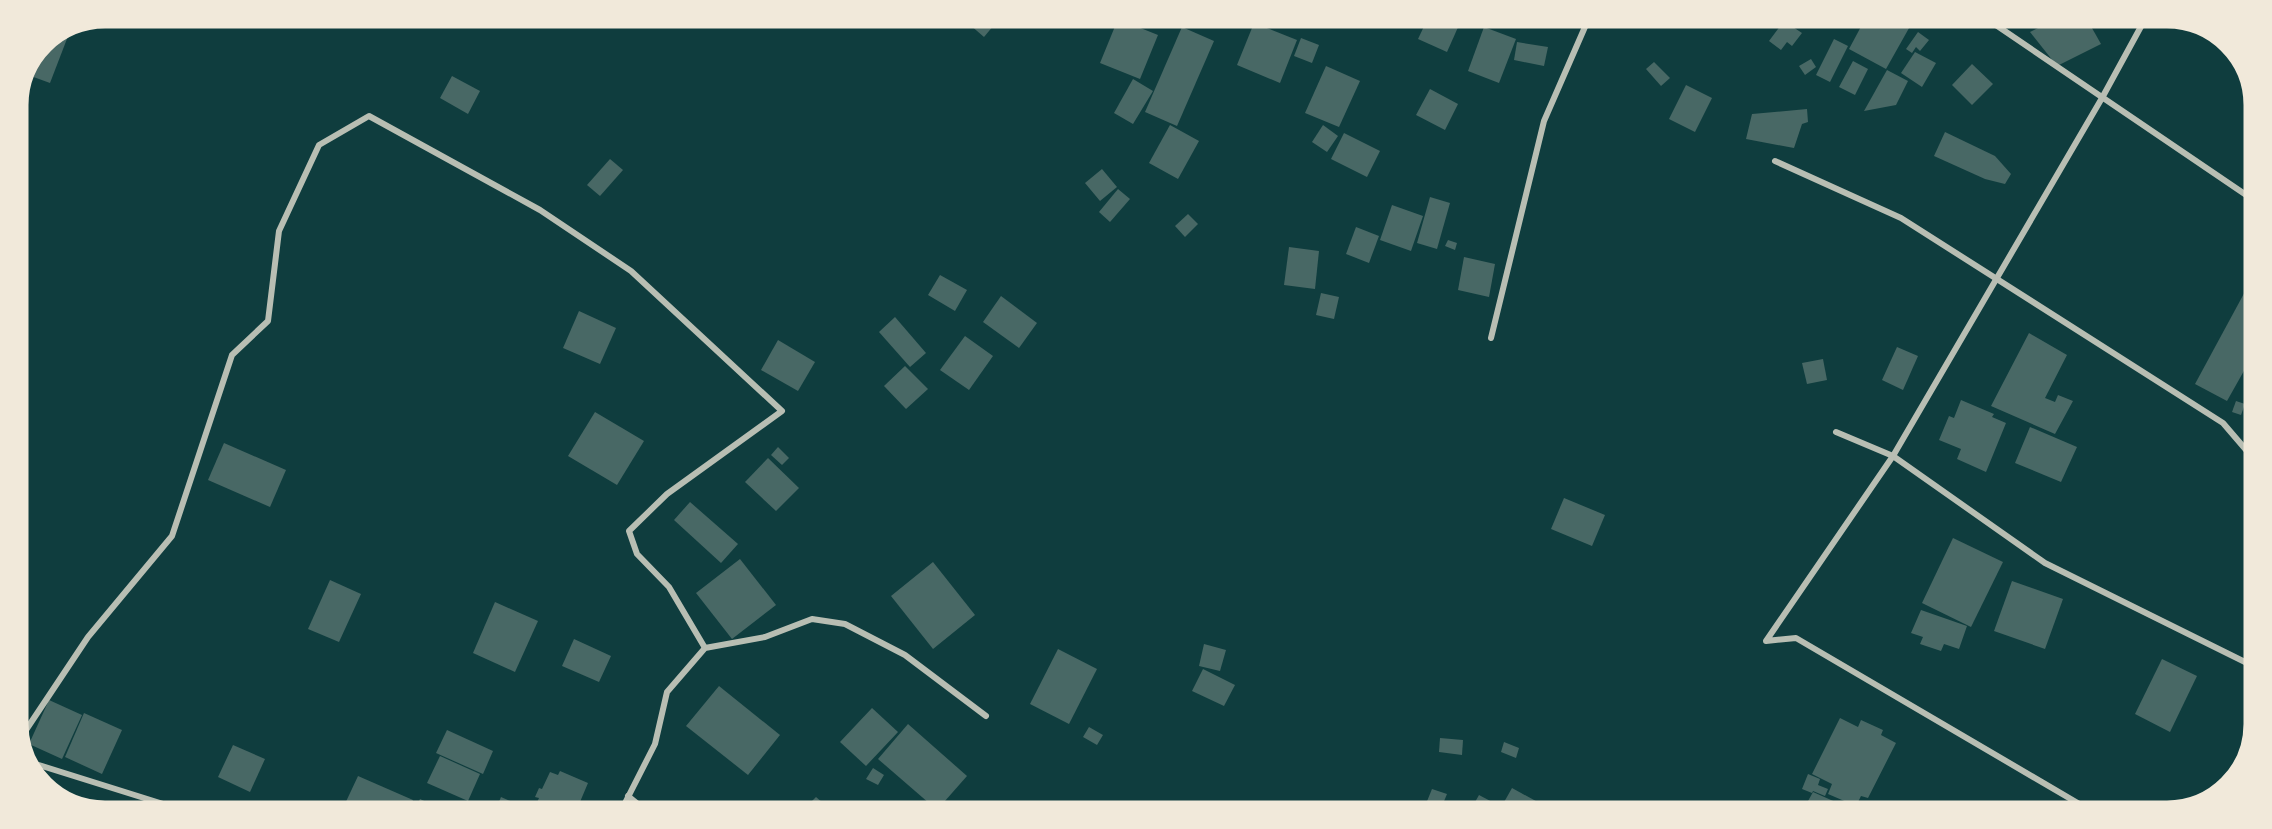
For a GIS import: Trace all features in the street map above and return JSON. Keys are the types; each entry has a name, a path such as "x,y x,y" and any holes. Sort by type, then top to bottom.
{"street":[{"path":"1491,338 1544,121 1585,27"},
{"path":"1999,27 2245,195"},
{"path":"2076,802 1796,638 1766,641 1893,456 2102,98 2141,27"},
{"path":"27,729 88,638 172,536 232,355 268,321 279,231 319,145 369,116 540,210 631,271 782,411 667,494 628,531 637,554 669,587 705,648"},
{"path":"1775,160 1901,218 2223,423 2245,449"},
{"path":"1836,432 1893,456 2045,563 2245,662"},
{"path":"625,802 655,744 667,692 705,648 765,637 812,619 845,624 905,655 986,716"},
{"path":"38,765 157,802"},
{"path":"628,796 635,802"}],"building":[{"path":"972,27 992,27 984,37"},
{"path":"1115,27 1138,27 1158,35 1140,79 1100,63"},
{"path":"1182,27 1214,41 1177,126 1145,112"},
{"path":"1252,27 1264,27 1297,40 1280,83 1237,65"},
{"path":"1424,27 1458,27 1447,52 1418,39"},
{"path":"1484,27 1516,39 1499,83 1468,71"},
{"path":"1780,27 1793,27 1802,33 1792,46 1787,42 1781,50 1769,41"},
{"path":"1861,27 1910,27 1886,69 1849,49"},
{"path":"2040,27 2091,27 2101,44 2057,66 2030,32"},
{"path":"1918,32 1929,40 1920,51 1916,47 1912,53 1906,49"},
{"path":"68,37 50,83 33,75 40,61 61,40"},
{"path":"1301,38 1319,45 1312,63 1294,56"},
{"path":"1834,39 1848,46 1830,82 1816,75"},
{"path":"1517,42 1548,47 1544,66 1514,60"},
{"path":"1915,52 1936,63 1922,87 1901,73"},
{"path":"1811,59 1816,67 1805,75 1799,66"},
{"path":"1853,61 1868,69 1855,95 1839,87"},
{"path":"1654,62 1670,78 1661,86 1646,69"},
{"path":"1972,64 1993,84 1972,105 1952,85"},
{"path":"1326,66 1360,81 1339,127 1305,113"},
{"path":"1887,70 1908,81 1896,105 1864,111"},
{"path":"452,76 480,91 468,114 440,98"},
{"path":"1133,79 1153,91 1133,124 1114,113"},
{"path":"1686,85 1712,98 1695,132 1669,119"},
{"path":"1430,89 1458,104 1445,130 1416,115"},
{"path":"1807,109 1808,122 1802,124 1794,148 1746,139 1752,114"},
{"path":"1170,125 1199,141 1178,179 1149,163"},
{"path":"1323,125 1338,136 1327,152 1312,142"},
{"path":"1945,132 1995,156 2011,174 2005,184 1985,179 1934,156"},
{"path":"1344,133 1380,151 1367,177 1331,159"},
{"path":"610,159 623,170 600,196 587,185"},
{"path":"1102,169 1117,187 1100,201 1085,183"},
{"path":"1118,189 1130,199 1110,222 1099,212"},
{"path":"1430,197 1450,203 1437,249 1417,243"},
{"path":"1392,205 1423,216 1411,251 1380,240"},
{"path":"1188,214 1198,224 1185,237 1175,226"},
{"path":"1356,227 1379,236 1369,263 1346,254"},
{"path":"1448,240 1457,243 1455,250 1445,246"},
{"path":"1289,247 1319,251 1315,289 1284,285"},
{"path":"1464,257 1495,264 1489,297 1458,290"},
{"path":"940,275 967,290 955,311 928,295"},
{"path":"2245,292 2245,369 2227,401 2195,384"},
{"path":"1321,293 1339,297 1334,319 1316,315"},
{"path":"1001,296 1037,323 1019,348 983,322"},
{"path":"579,311 616,328 600,364 563,348"},
{"path":"895,317 926,353 910,367 879,332"},
{"path":"2029,333 2067,355 2045,398 2055,402 2058,395 2073,401 2055,434 1991,406"},
{"path":"965,336 993,356 969,390 940,370"},
{"path":"778,340 815,362 798,391 761,370"},
{"path":"1897,347 1918,356 1903,390 1882,380"},
{"path":"1823,359 1827,380 1807,384 1802,363"},
{"path":"905,366 928,389 906,409 884,386"},
{"path":"1961,400 1994,414 1992,417 2006,423 1986,472 1957,459 1961,449 1939,440 1949,416 1954,418"},
{"path":"2236,401 2245,404 2241,415 2232,412"},
{"path":"595,412 644,441 617,485 568,456"},
{"path":"2030,427 2077,447 2061,482 2015,463"},
{"path":"224,443 286,470 270,507 208,480"},
{"path":"778,447 789,458 782,465 771,455"},
{"path":"768,458 799,488 776,511 745,482"},
{"path":"1564,498 1605,515 1592,546 1551,529"},
{"path":"690,502 738,544 721,563 674,520"},
{"path":"1953,538 2003,562 1971,627 1922,603"},
{"path":"740,559 776,605 732,639 696,593"},
{"path":"933,562 975,615 933,649 891,596"},
{"path":"330,580 361,594 339,642 308,629"},
{"path":"2012,581 2063,599 2045,649 1994,631"},
{"path":"495,602 538,621 515,672 473,653"},
{"path":"1921,610 1967,626 1959,649 1944,644 1941,651 1920,644 1923,637 1911,633"},
{"path":"574,639 611,656 599,682 562,666"},
{"path":"1204,644 1226,650 1220,671 1199,666"},
{"path":"1058,649 1097,669 1069,724 1030,704"},
{"path":"2162,659 2197,676 2170,732 2135,714"},
{"path":"1203,669 1235,685 1224,706 1192,691"},
{"path":"719,686 780,735 748,775 686,726"},
{"path":"49,700 82,715 62,759 29,743"},
{"path":"872,708 898,732 866,766 840,742"},
{"path":"84,713 122,730 102,774 65,757"},
{"path":"1840,718 1858,727 1861,720 1883,730 1881,735 1896,743 1868,798 1861,796 1858,802 1847,802 1828,794 1832,784 1812,774"},
{"path":"908,724 967,776 944,802 928,802 878,759"},
{"path":"1089,727 1103,735 1097,745 1083,737"},
{"path":"447,730 493,751 483,774 436,753"},
{"path":"1440,738 1463,740 1462,755 1439,752"},
{"path":"1504,742 1519,748 1516,758 1501,752"},
{"path":"233,745 265,759 250,792 218,777"},
{"path":"440,756 480,774 468,801 427,783"},
{"path":"873,768 884,775 878,785 866,779"},
{"path":"560,771 588,783 580,802 537,802 539,798 535,797 539,788 542,789 550,772 558,775"},
{"path":"1808,774 1820,779 1818,785 1828,789 1825,796 1802,789"},
{"path":"358,776 413,800 412,802 346,802"},
{"path":"1512,788 1538,802 1504,802"},
{"path":"1432,789 1447,794 1444,802 1427,802"},
{"path":"1813,792 1836,802 1808,802"},
{"path":"1479,795 1492,802 1475,802"},
{"path":"501,797 512,802 499,802"},
{"path":"816,797 822,802 811,802"}]}
